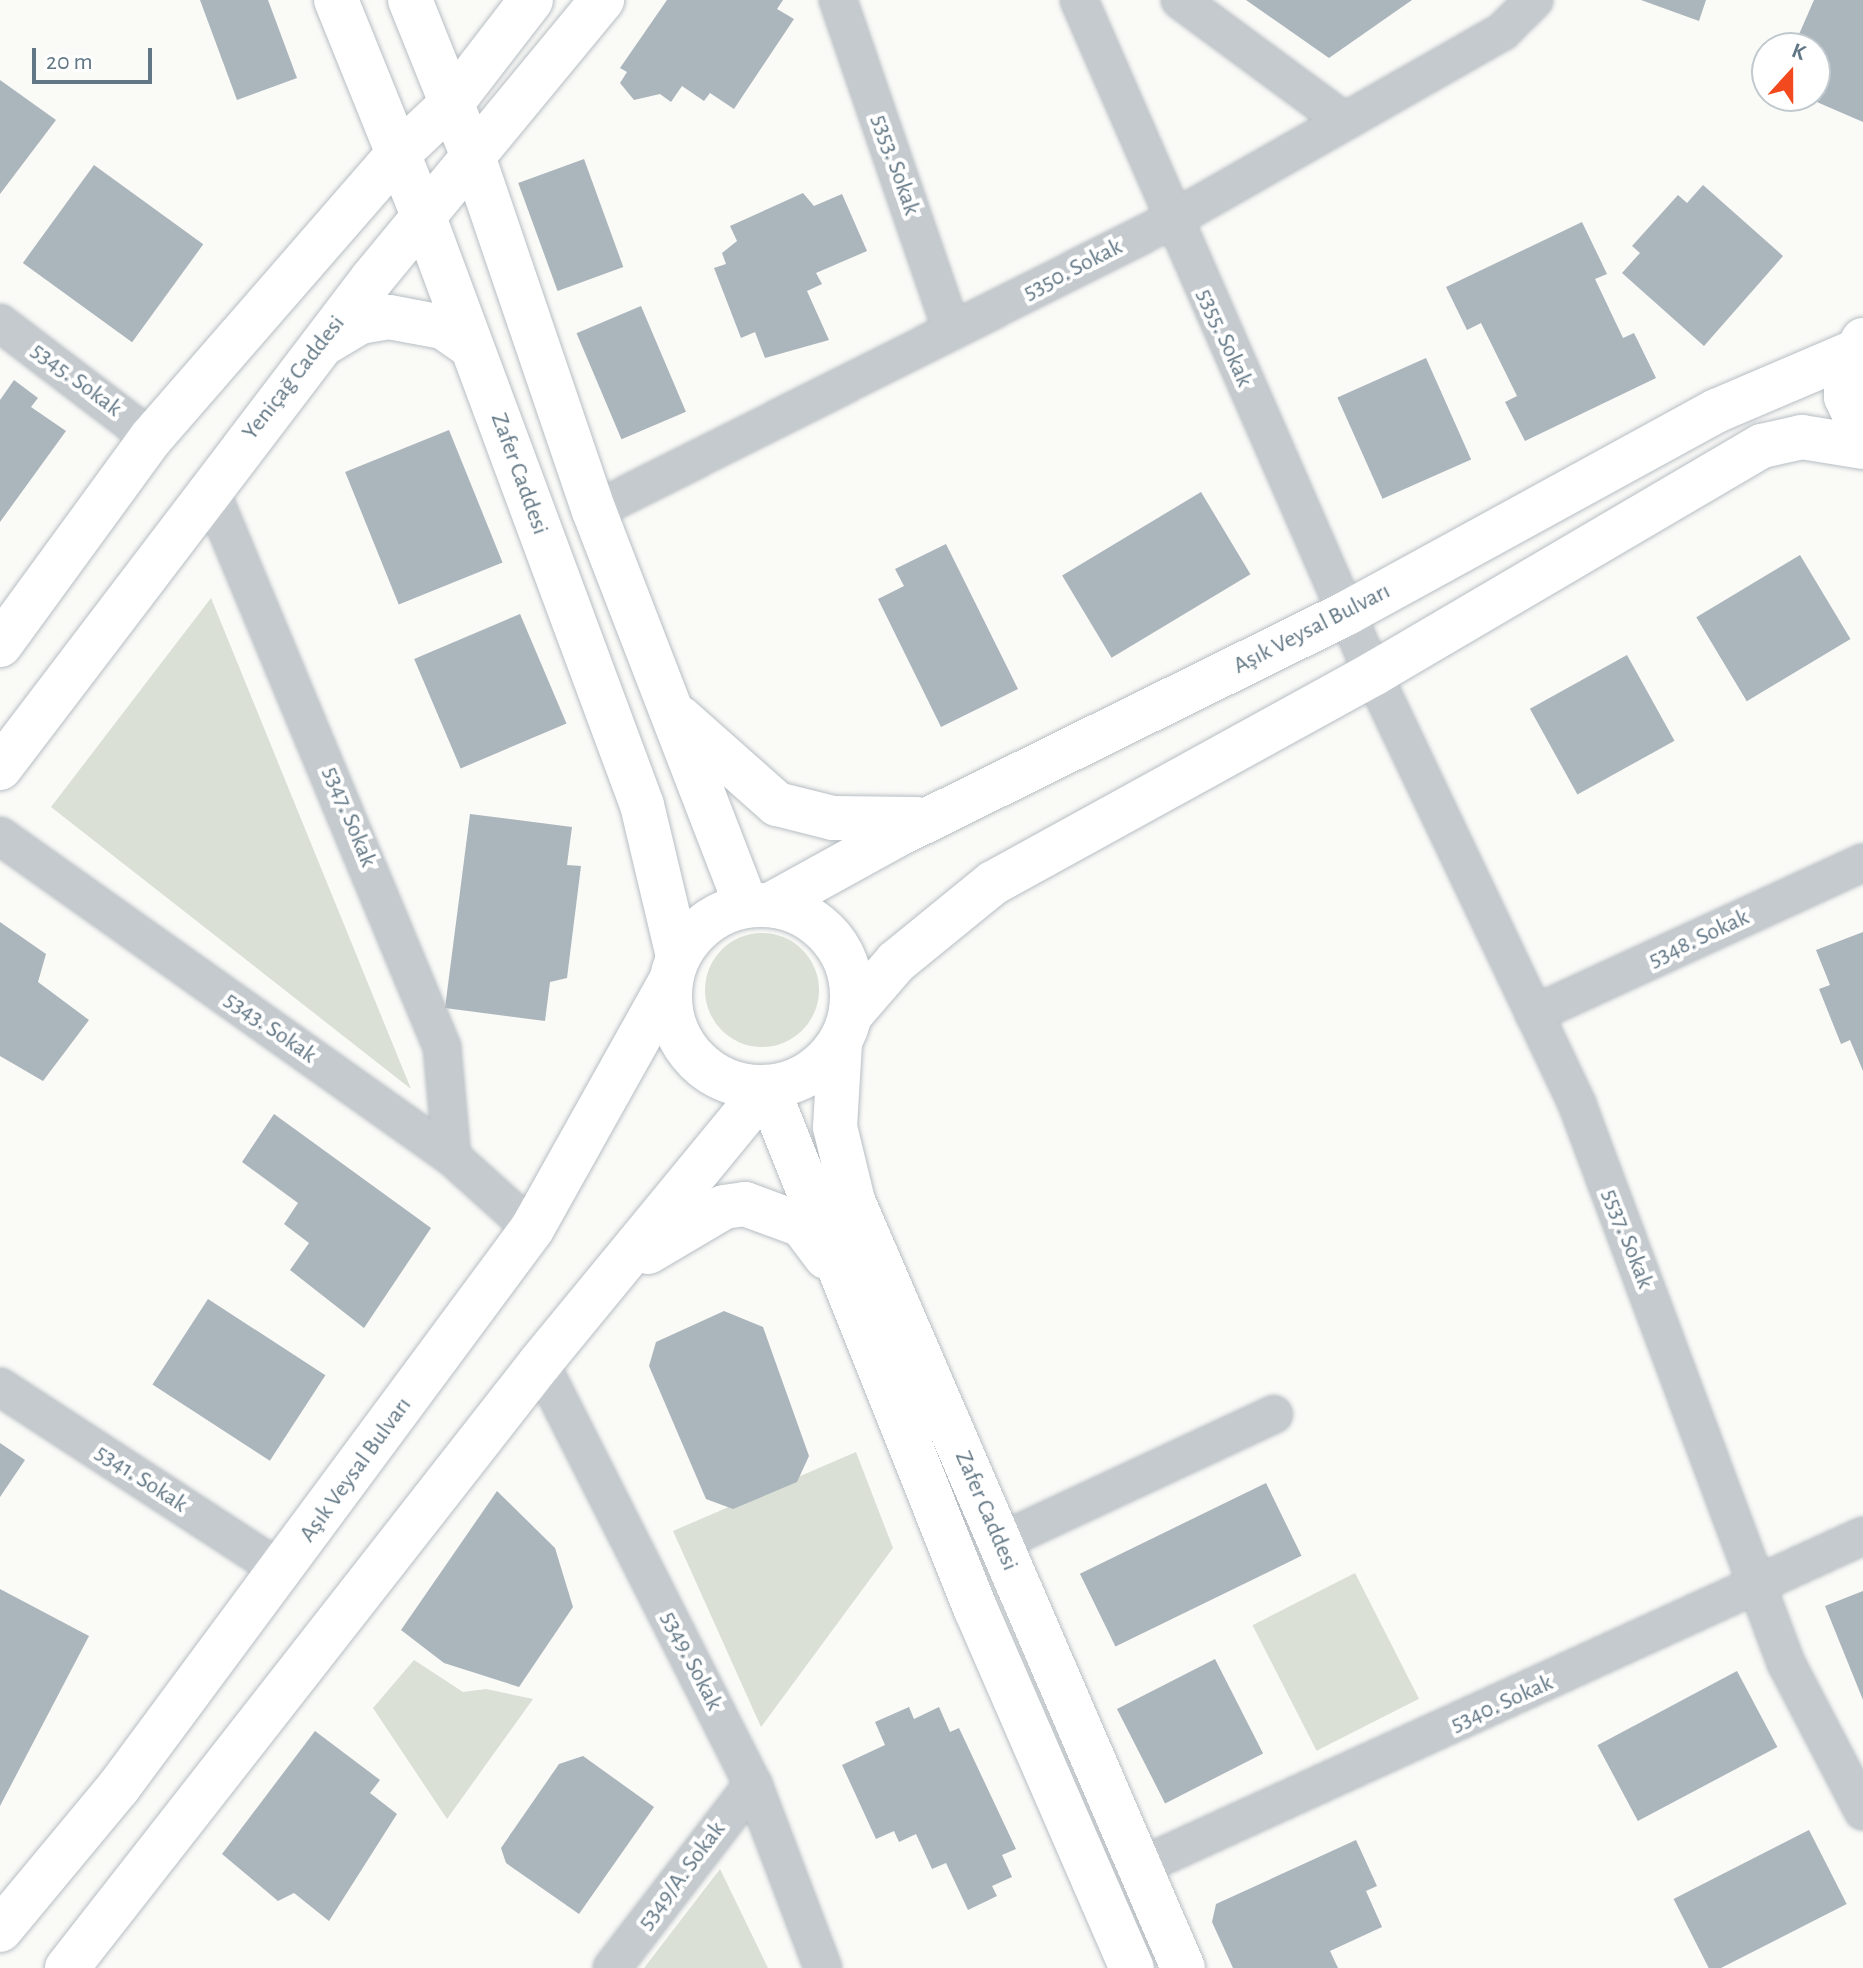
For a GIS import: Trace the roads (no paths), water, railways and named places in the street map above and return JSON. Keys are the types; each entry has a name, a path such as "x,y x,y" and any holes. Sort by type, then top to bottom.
{"main road":[{"name":"Zafer Caddesi","path":"336,0 425,220 642,805 674,969"},
{"path":"410,0 474,159 594,511 670,709 758,905"},
{"path":"0,645 151,438 397,155 451,104 531,0"},
{"name":"Yeniçağ Caddesi","path":"0,768 209,487 602,0"},
{"path":"320,346 360,322 389,317 443,327 472,347"},
{"path":"1858,346 1846,397 1863,433"},
{"name":"Aşık Veysal Bulvarı","path":"758,905 1347,613 1716,411 1858,346"},
{"path":"67,1968 540,1363 767,1087 819,1067 896,962 993,883 1373,674 1762,446 1802,437 1863,447"},
{"path":"670,709 777,804 874,822 931,818"},
{"path":"767,1087 715,1075 694,1058 678,1036 674,969 694,932 758,905 825,930 852,983 846,1029"},
{"name":"Aşık Veysal Bulvarı","path":"0,1930 118,1788 282,1571 532,1229 674,969"},
{"name":"Zafer Caddesi","path":"846,1029 835,1127 853,1201 1183,1968"},
{"path":"767,1087 976,1610 1132,1968"},
{"path":"610,1279 674,1233 724,1207 745,1204 802,1225 846,1284"}],"street":[{"name":"5353. Sokak","path":"838,0 952,331"},
{"name":"5355. Sokak","path":"1079,0 1172,220 1373,674"},
{"path":"1180,0 1344,121"},
{"name":"5350. Sokak","path":"594,511 1172,220 1503,31 1534,0"},
{"name":"5345. Sokak","path":"0,323 151,438"},
{"name":"5347. Sokak","path":"209,487 442,1047 452,1157"},
{"name":"5537. Sokak","path":"1373,674 1577,1104 1786,1663 1863,1811"},
{"name":"5343. Sokak","path":"0,836 452,1157 532,1229"},
{"name":"5348. Sokak","path":"1534,1014 1863,863"},
{"name":"5349. Sokak","path":"540,1363 753,1784 823,1968"},
{"name":"5341. Sokak","path":"1,1390 282,1571"},
{"path":"1000,1542 1274,1414"},
{"name":"5340. Sokak","path":"1139,1867 1758,1589 1863,1536"},
{"name":"5349/A. Sokak","path":"612,1968 753,1784"}]}
